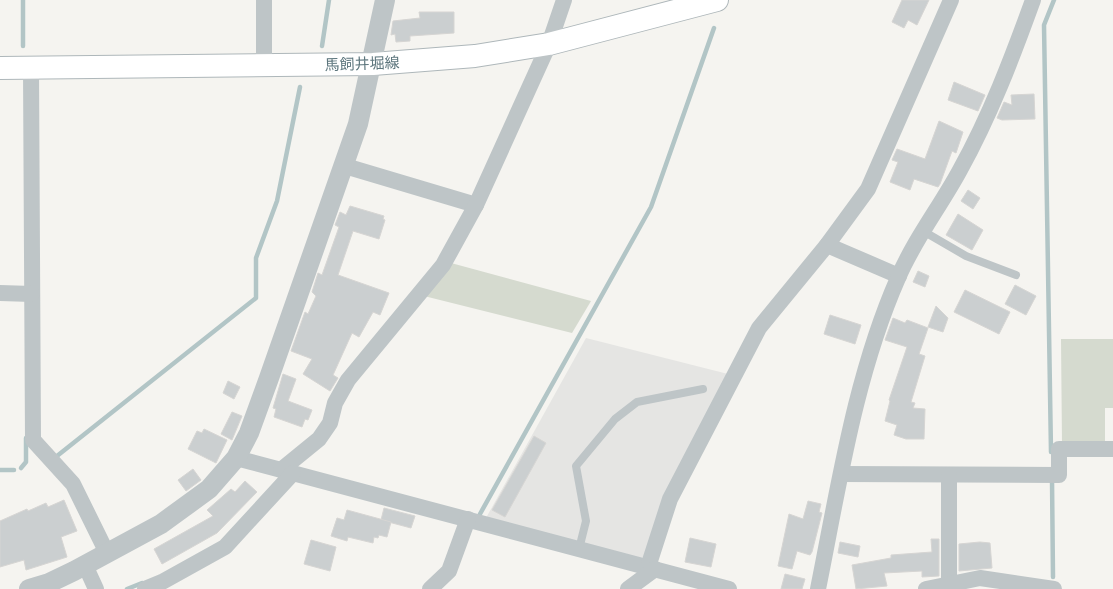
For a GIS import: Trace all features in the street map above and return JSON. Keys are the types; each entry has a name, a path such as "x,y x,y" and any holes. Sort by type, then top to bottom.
{"main road":[{"name":"馬飼井堀線","path":"0,68 373,64 475,56 549,44 718,0"}],"street":[{"path":"264,0 264,65"},
{"path":"29,589 49,583 161,524 209,489 236,458 266,387 345,166 373,64 385,0"},
{"path":"144,589 162,582 225,547 287,471 318,439 330,423 335,402 348,380 443,265 476,205 549,44 564,0"},
{"path":"628,589 652,568 670,499 759,328 827,245 868,189 952,0"},
{"path":"818,589 869,355 899,276 923,231 959,172 988,116 1033,0"},
{"path":"31,69 33,440 72,484 107,553"},
{"path":"345,166 476,205"},
{"path":"827,245 899,276"},
{"path":"0,293 32,294"},
{"path":"842,474 1059,475 1059,449 1113,449"},
{"path":"236,458 729,589"},
{"path":"949,475 949,587"},
{"path":"430,589 449,571 468,520"},
{"path":"85,565 96,589"},
{"path":"926,589 949,587 980,578 1054,589"}],"lane":[{"path":"923,231 966,256 1016,275"},
{"path":"579,549 586,521 576,466 615,419 637,402 703,389"}],"shaded area":[{"path":"451,263 591,301 572,333 424,296"},
{"path":"586,338 728,374 644,557 639,559 486,518"},
{"path":"1061,339 1113,339 1113,408 1105,408 1105,445 1062,445"}],"building":[{"path":"902,0 929,0 917,25 908,20 904,28 892,22"},
{"path":"419,12 454,12 454,33 410,36 410,41 396,42 395,34 391,35 393,21 420,18"},
{"path":"954,82 985,95 978,111 948,100"},
{"path":"1034,94 1035,119 1002,120 997,118 1004,102 1012,105 1011,95"},
{"path":"939,121 963,132 956,153 952,151 938,187 914,179 910,190 890,182 898,162 892,160 897,149 925,159"},
{"path":"968,190 980,198 973,209 961,201"},
{"path":"350,206 384,216 383,219 385,220 379,239 353,231 338,275 389,293 380,315 373,312 359,337 352,333 333,375 338,378 330,391 303,374 312,359 291,351 305,312 308,314 316,296 312,292 318,273 322,275 339,227 335,225 340,212 346,215"},
{"path":"958,214 983,230 972,250 946,235"},
{"path":"918,271 929,276 925,287 913,282"},
{"path":"1015,285 1036,296 1026,315 1005,304"},
{"path":"965,290 1010,312 999,334 954,312"},
{"path":"936,306 948,318 943,332 928,327"},
{"path":"830,315 861,325 855,344 824,334"},
{"path":"893,318 905,323 907,320 928,328 919,354 925,356 911,402 915,403 913,408 925,409 924,439 906,439 894,435 897,425 885,421 889,400 907,347 885,340"},
{"path":"283,374 296,379 288,401 312,410 308,420 305,419 302,427 274,417 276,409 273,408"},
{"path":"228,381 240,387 234,399 223,393"},
{"path":"232,412 242,416 232,440 221,434"},
{"path":"204,429 227,440 216,463 188,449 197,431 202,433"},
{"path":"534,436 546,443 505,517 492,510"},
{"path":"193,469 201,480 186,491 178,480"},
{"path":"245,481 257,492 217,533 162,564 154,549 213,516 207,510 231,489 235,492"},
{"path":"64,500 77,531 61,537 67,557 26,570 24,560 0,567 0,521 27,509 28,511 46,503 48,507"},
{"path":"808,501 821,504 819,512 822,513 812,552 810,555 797,551 792,569 778,566 789,514 803,519"},
{"path":"384,508 415,516 411,528 381,520"},
{"path":"347,510 391,522 387,537 379,535 378,538 374,537 373,543 348,537 347,541 331,536 337,518 344,520"},
{"path":"690,538 716,544 711,567 685,562"},
{"path":"931,539 939,539 939,576 922,577 922,571 884,573 887,586 856,589 852,565 891,558 891,555 932,552"},
{"path":"311,540 336,547 330,571 304,564"},
{"path":"840,542 860,546 858,557 838,553"},
{"path":"990,543 992,568 959,571 959,544"},
{"path":"785,574 805,579 802,589 781,589"}],"waterway":[{"path":"23,0 23,46"},
{"path":"322,46 329,0"},
{"path":"1051,452 1044,25 1054,0"},
{"path":"480,514 651,207 714,28"},
{"path":"57,456 256,298 256,258 277,201 300,87"},
{"path":"21,468 26,462 26,438"},
{"path":"0,470 14,470"},
{"path":"1052,479 1053,577"},
{"path":"127,589 142,583"}]}
